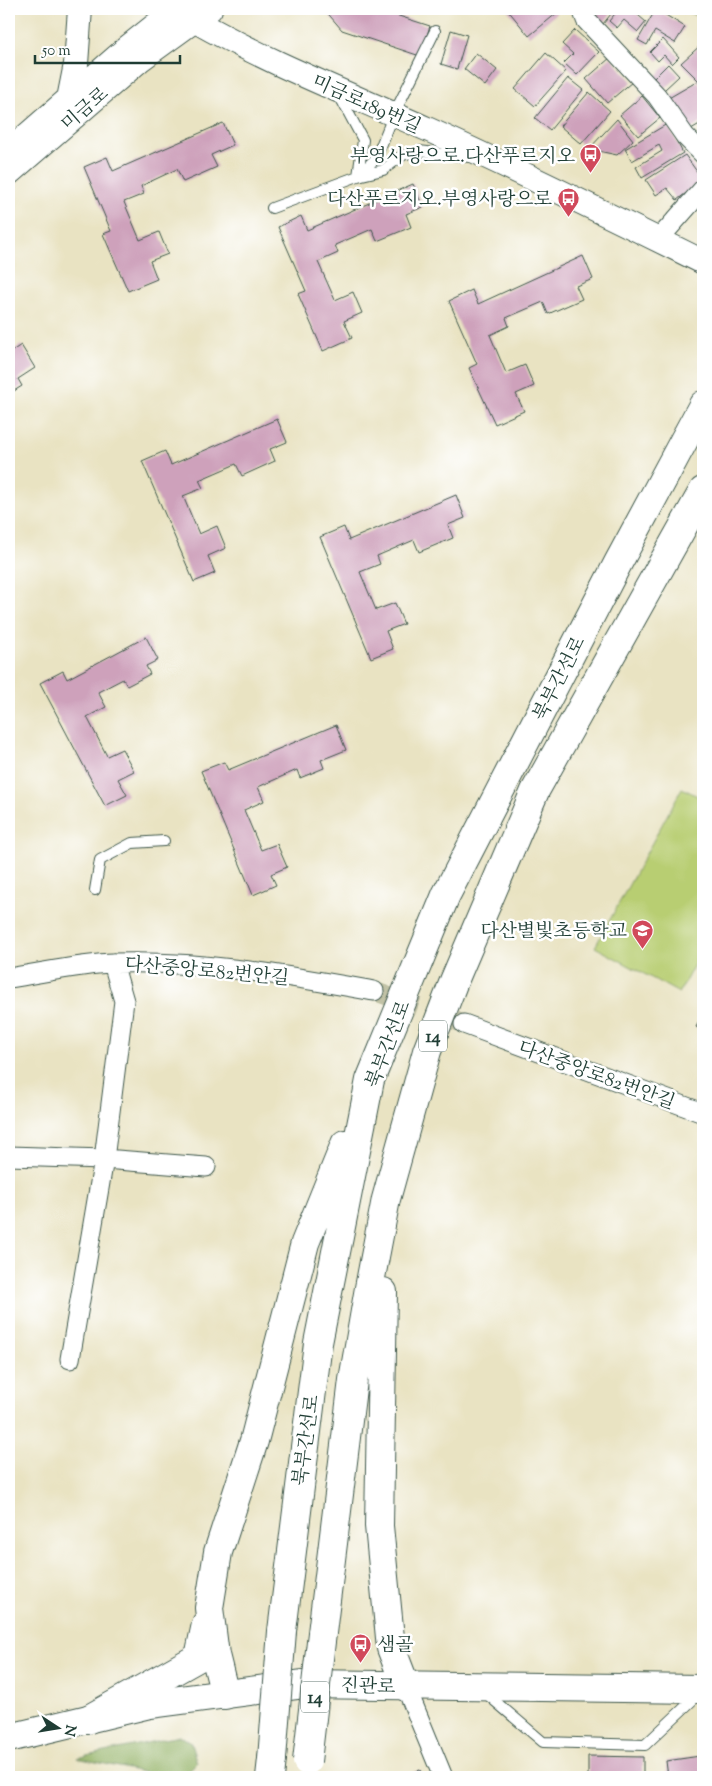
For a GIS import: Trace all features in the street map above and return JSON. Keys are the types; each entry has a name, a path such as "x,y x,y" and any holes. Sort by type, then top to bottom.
{"main road":[{"name":"북부간선로","path":"271,1768 282,1631 318,1343 370,1080 446,895 618,563 703,405"},
{"name":"북부간선로","path":"307,1769 354,1380 386,1199 427,1051 454,981 536,791 703,491"},
{"path":"87,1720 198,1656 209,1608 218,1552 254,1441 305,1243 370,1080"},
{"path":"386,1199 378,1526 391,1648 406,1687"},
{"path":"209,1608 215,1655 225,1695"},
{"name":"진관로","path":"9,1738 150,1704 304,1684 376,1684 406,1687 479,1688 703,1689"}],"street":[{"path":"69,99 76,64 80,9"},
{"path":"582,9 586,20 657,96 685,136 703,154"},
{"name":"미금로","path":"9,151 127,48 190,12"},
{"name":"미금로","path":"9,173 141,59 190,12"},
{"name":"미금로189번길","path":"190,12 225,38 336,90 497,161 703,262"},
{"path":"658,240 703,189"},
{"path":"70,1359 104,1159 124,1001 113,963"},
{"name":"다산중앙로82번안길","path":"9,978 113,963 174,964 282,974 374,991"},
{"name":"다산중앙로82번안길","path":"464,1024 703,1113"},
{"path":"9,1156 104,1159 206,1167"},
{"path":"406,1687 443,1777"}],"lane":[{"path":"358,176 376,158 394,114 435,31"},
{"path":"336,90 357,124 364,140 358,176"},
{"path":"272,208 358,176 383,170 403,155 419,150 497,161"},
{"path":"95,890 100,860 132,843 164,840"},
{"path":"479,1688 542,1742 645,1745 703,1689"}],"green space":[{"path":"679,9 703,9 703,18"},
{"path":"682,788 703,799 703,948 679,993 595,947"},
{"path":"179,1736 190,1741 197,1763 187,1773 177,1777 166,1777 77,1758"}],"building":[{"path":"324,9 377,9 430,26 420,56 342,30"},
{"path":"507,9 554,9 557,13 529,36"},
{"path":"601,9 615,9 603,24 595,17"},
{"path":"619,9 631,9 646,22 638,32 624,20 617,28 609,21"},
{"path":"656,9 685,27 675,43 655,31 647,45 638,40"},
{"path":"451,30 467,35 457,69 441,64"},
{"path":"575,30 599,52 577,75 564,63 573,54 562,44"},
{"path":"663,39 679,57 672,64 664,55 658,61 650,52"},
{"path":"703,43 703,85 681,63"},
{"path":"476,53 497,70 485,86 464,69"},
{"path":"546,53 566,71 535,106 515,89"},
{"path":"611,57 632,82 607,103 586,79"},
{"path":"668,64 679,76 664,90 653,79"},
{"path":"568,78 583,90 550,130 535,118"},
{"path":"698,81 703,90 703,122 686,132 667,99"},
{"path":"589,92 610,111 581,144 560,126"},
{"path":"642,96 660,118 638,136 620,115"},
{"path":"617,119 633,140 617,155 589,149"},
{"path":"223,123 233,145 211,155 217,167 183,182 177,169 141,186 144,194 124,202 140,240 159,232 168,254 150,261 157,279 128,291 103,234 111,231 84,167 107,157 113,171"},
{"path":"667,124 683,153 642,178 636,167 662,151 659,145 632,161 625,149"},
{"path":"685,155 703,180 677,200 667,188 656,195 646,180"},
{"path":"413,184 423,207 406,214 411,227 377,241 372,229 335,245 338,253 318,262 335,300 353,292 362,313 344,321 352,338 323,351 298,294 306,291 278,227 301,216 307,230"},
{"path":"583,256 593,279 576,286 582,299 548,314 543,302 506,318 509,326 490,335 506,373 525,365 534,386 516,394 524,411 495,424 469,368 477,364 449,301 472,290 478,304"},
{"path":"21,345 35,368 18,379 22,386 9,394 9,353"},
{"path":"277,419 287,442 270,449 275,461 242,476 236,464 199,480 203,488 183,496 199,534 217,526 226,548 208,556 215,573 194,582 142,461 165,451 171,465"},
{"path":"456,495 465,518 448,525 453,538 419,552 414,540 377,556 380,564 360,572 376,610 395,603 404,624 386,631 393,649 371,658 320,537 344,527 349,540"},
{"path":"146,637 158,660 146,666 150,674 127,686 123,679 98,692 106,707 87,717 107,756 122,749 134,771 118,779 127,795 105,806 40,683 63,671 67,679"},
{"path":"336,725 346,750 321,760 324,768 300,778 297,770 258,787 264,801 244,810 261,850 277,844 287,867 271,874 276,885 253,895 201,771 224,762 228,770"},
{"path":"703,1014 703,1031 696,1027"},
{"path":"588,1756 643,1757 643,1777 588,1777"},
{"path":"700,1756 703,1777 668,1777 666,1761"},
{"path":"420,1770 423,1777 399,1777"}],"tunnel":[{"path":"374,991 464,1024"}],"place":[{"name":"부영사랑으로.다산푸르지오","path":"591,174"},
{"name":"다산푸르지오.부영사랑으로","path":"568,217"},
{"name":"다산별빛초등학교","path":"643,949"},
{"name":"샘골","path":"361,1663"}]}
